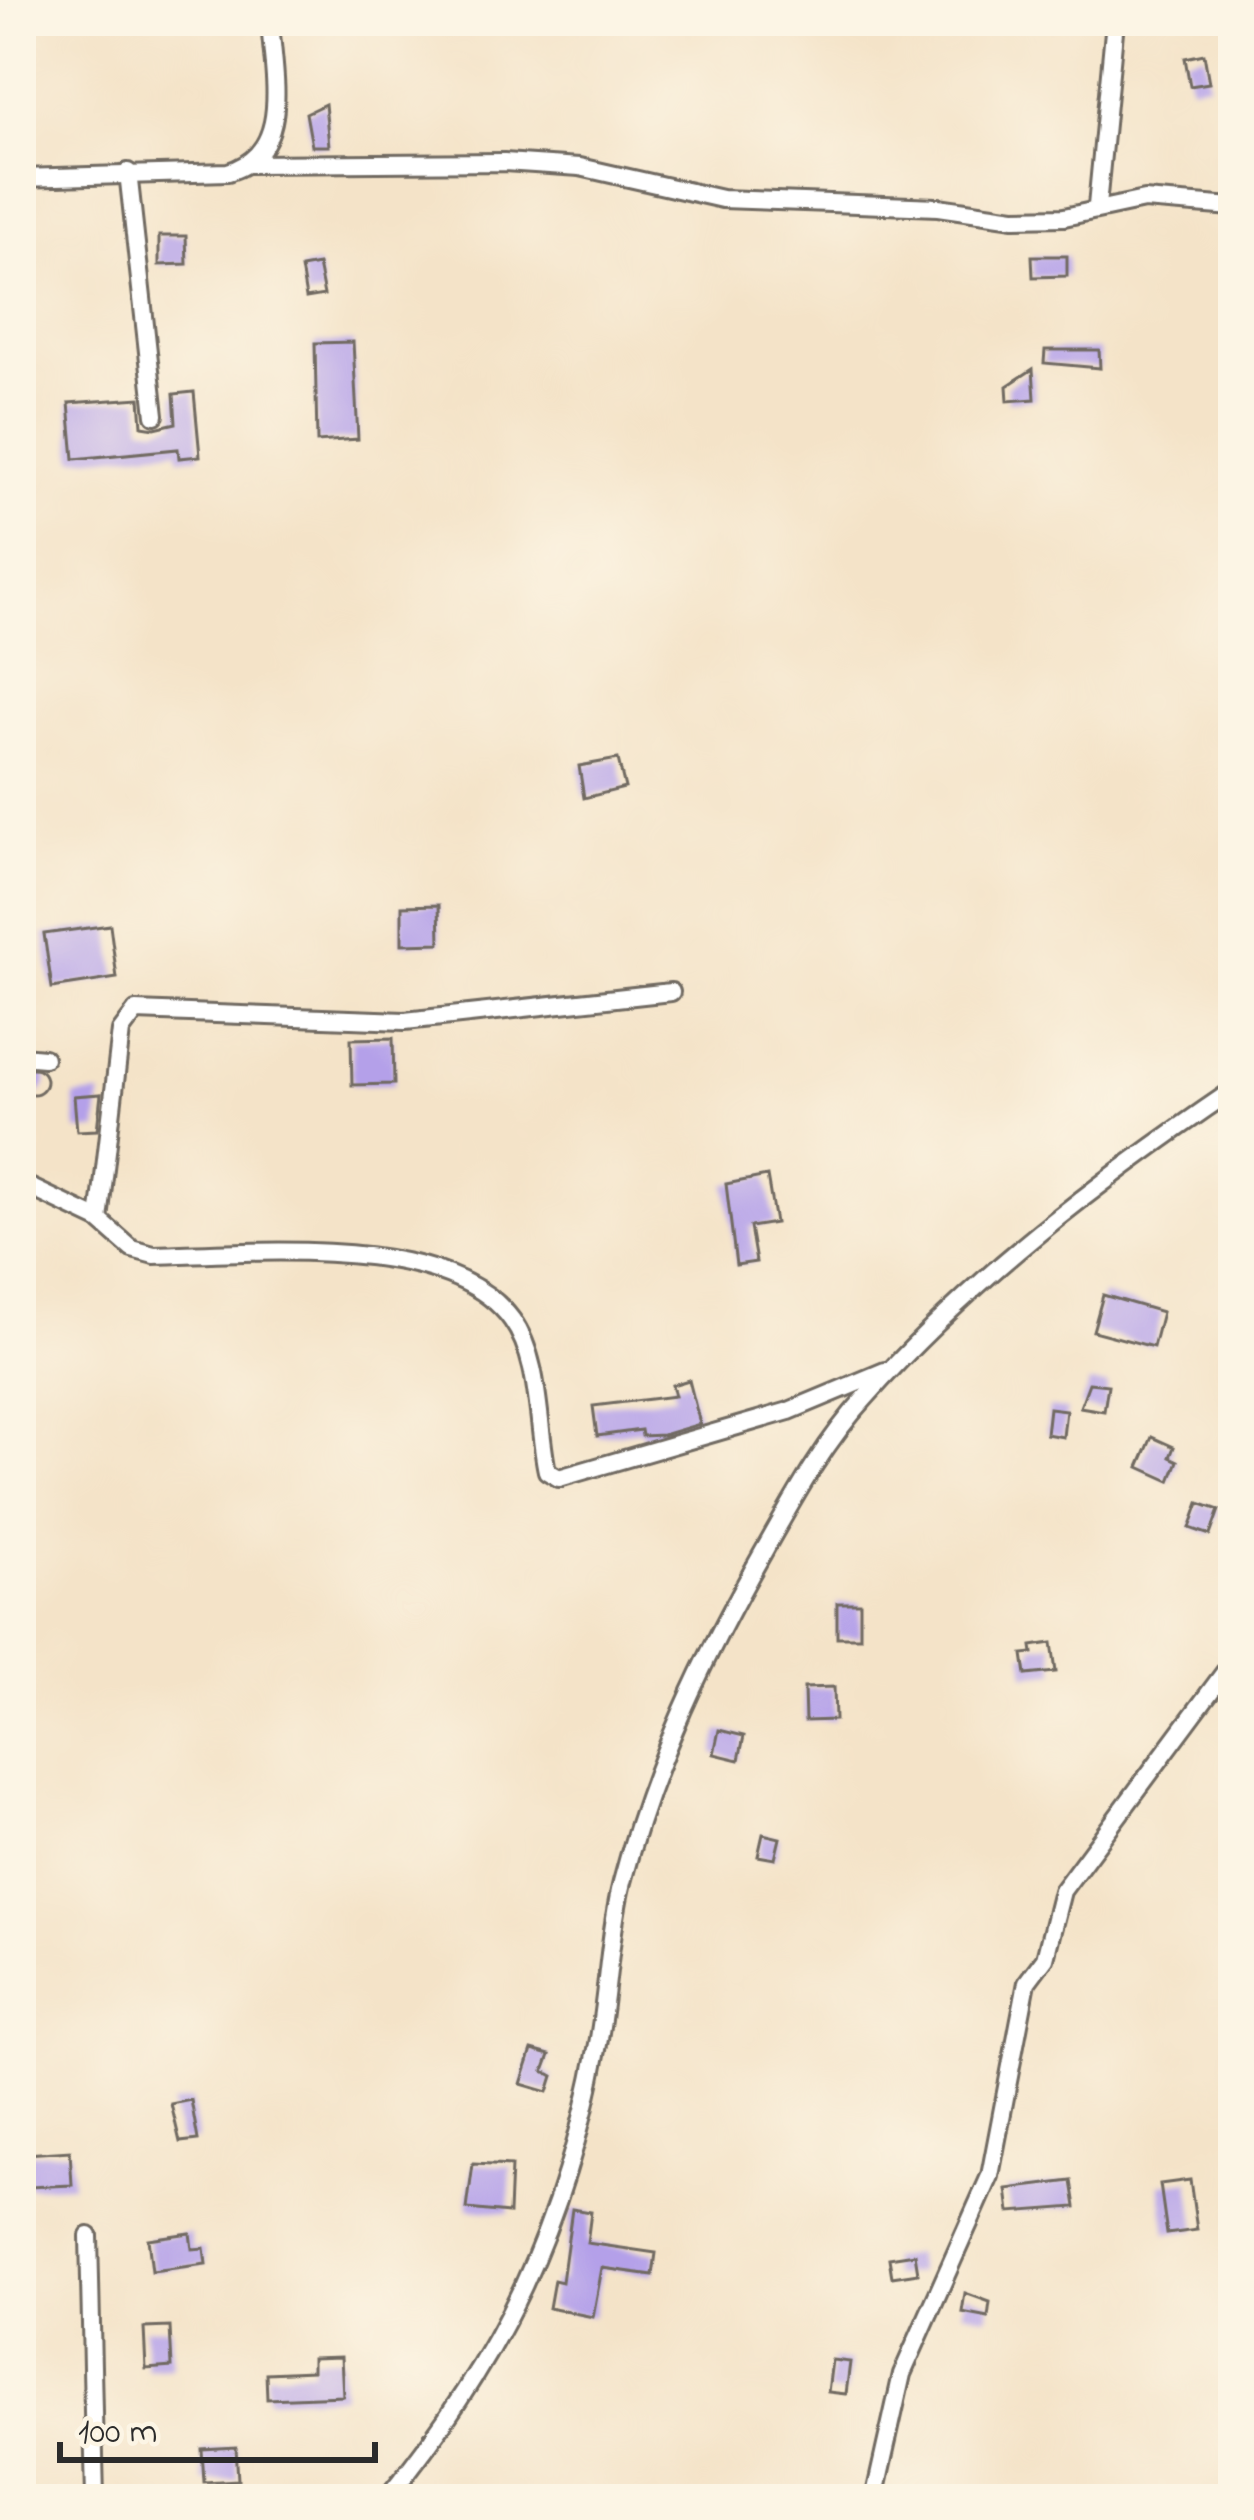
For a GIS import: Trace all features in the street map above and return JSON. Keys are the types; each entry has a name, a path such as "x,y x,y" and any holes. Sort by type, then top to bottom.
{"street":[{"path":"249,164 268,142 274,125 270,21"},
{"path":"1097,206 1115,21"},
{"path":"21,178 228,172 249,164 504,161 580,167 722,200 938,207 1014,218 1064,217 1097,206 1144,200 1233,207"},
{"path":"128,172 154,415"},
{"path":"99,1220 121,1031 136,1010 405,1021 671,992"},
{"path":"21,1056 44,1058"},
{"path":"386,2499 440,2433 517,2308 549,2234 597,2047 621,1886 670,1729 817,1458 899,1364 1059,1212 1233,1090"},
{"path":"21,1183 99,1220 132,1249 154,1255 306,1254 416,1263 469,1284 514,1322 533,1384 547,1471 559,1478 789,1411 899,1364"},
{"path":"874,2499 908,2357 990,2176 1027,1982 1045,1958 1055,1903 1233,1661"},
{"path":"88,2236 95,2499"}],"building":[{"path":"1204,54 1209,83 1190,86 1185,58"},
{"path":"325,104 329,146 312,146 306,113"},
{"path":"159,236 186,236 187,264 159,265"},
{"path":"1032,256 1067,256 1067,276 1033,277"},
{"path":"318,265 324,295 306,298 301,268"},
{"path":"353,342 358,439 317,442 315,343"},
{"path":"1045,350 1099,350 1100,368 1044,363"},
{"path":"1033,369 1035,399 1008,401 1007,386"},
{"path":"194,392 200,456 179,458 178,449 74,459 69,403 140,398 142,426 155,428 176,423 174,394"},
{"path":"618,759 625,788 584,798 579,766"},
{"path":"439,905 440,943 402,944 402,906"},
{"path":"110,925 117,978 52,988 44,934"},
{"path":"393,1038 394,1084 352,1085 351,1039"},
{"path":"33,1068 46,1081 33,1094 20,1081"},
{"path":"101,1094 97,1130 77,1131 74,1096"},
{"path":"767,1176 775,1223 750,1227 756,1262 736,1265 726,1184"},
{"path":"1103,1295 1162,1312 1153,1347 1093,1331"},
{"path":"689,1380 700,1424 663,1435 642,1436 641,1430 597,1436 593,1406 675,1396 672,1385"},
{"path":"1089,1383 1108,1385 1104,1411 1080,1407"},
{"path":"1049,1408 1066,1410 1063,1437 1046,1434"},
{"path":"1152,1437 1174,1447 1170,1457 1178,1461 1170,1481 1139,1467"},
{"path":"1199,1503 1219,1510 1210,1535 1190,1528"},
{"path":"837,1603 860,1603 860,1637 837,1637"},
{"path":"1052,1643 1056,1672 1026,1675 1023,1654 1033,1653 1032,1646"},
{"path":"834,1687 835,1720 805,1721 804,1688"},
{"path":"719,1730 744,1736 739,1760 714,1754"},
{"path":"763,1834 780,1838 775,1859 758,1856"},
{"path":"532,2050 550,2055 544,2071 553,2076 548,2092 521,2084"},
{"path":"191,2100 198,2140 180,2142 171,2104"},
{"path":"70,2151 72,2185 28,2187 26,2154"},
{"path":"473,2164 511,2166 509,2213 467,2209"},
{"path":"1190,2180 1197,2230 1167,2234 1160,2184"},
{"path":"1072,2181 1076,2207 1010,2212 1007,2189"},
{"path":"572,2209 591,2212 587,2243 656,2253 653,2275 602,2268 593,2317 549,2308 554,2280 562,2282"},
{"path":"190,2233 192,2249 204,2248 206,2264 152,2271 148,2239"},
{"path":"915,2254 918,2273 892,2277 889,2258"},
{"path":"965,2293 990,2302 988,2317 962,2312"},
{"path":"170,2327 172,2367 146,2369 144,2328"},
{"path":"341,2357 343,2396 267,2399 266,2373 312,2371 312,2358"},
{"path":"832,2360 850,2362 846,2394 828,2392"},
{"path":"236,2447 238,2480 204,2482 202,2449"}]}
